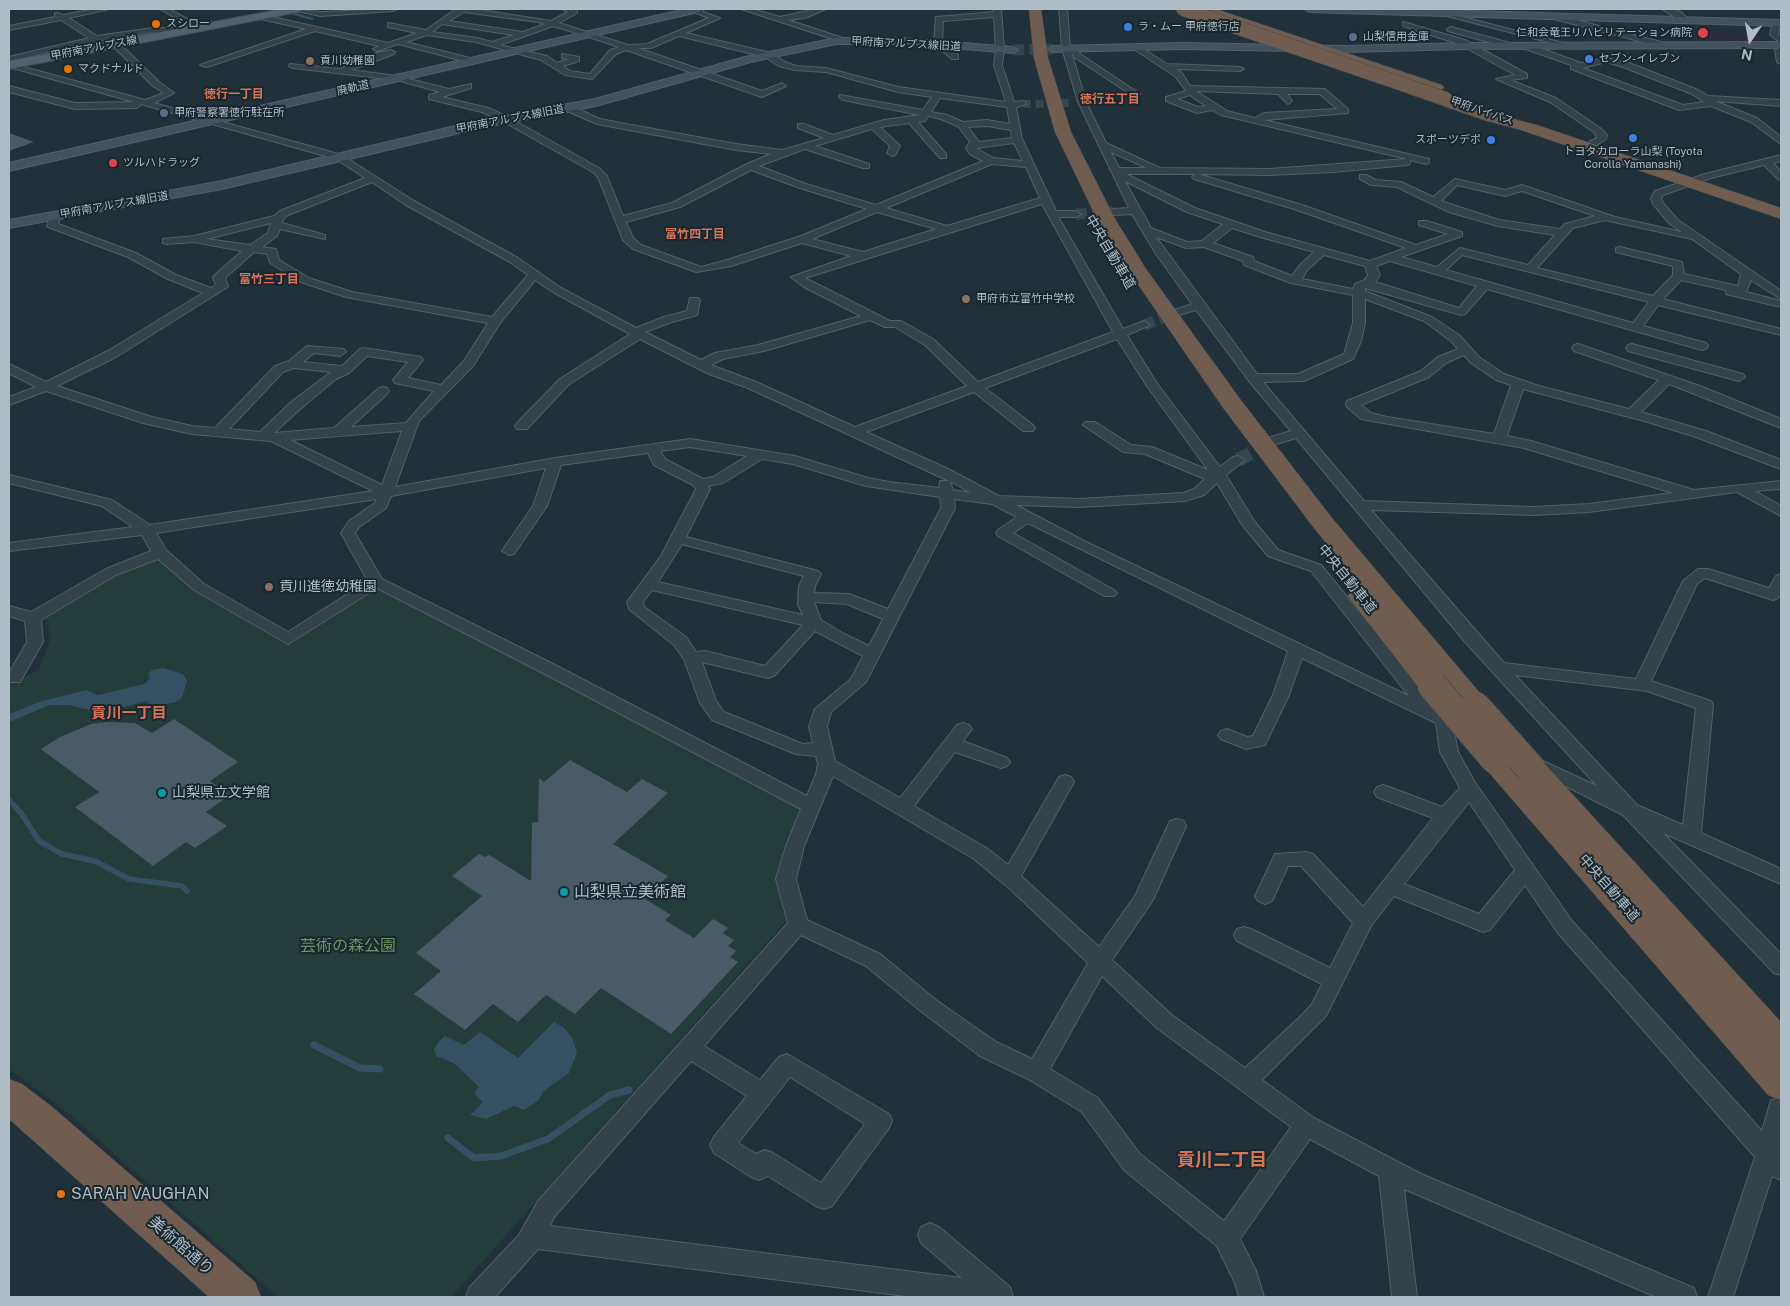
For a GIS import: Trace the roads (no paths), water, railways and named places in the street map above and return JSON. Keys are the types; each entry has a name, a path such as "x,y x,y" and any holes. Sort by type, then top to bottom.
{"highway":[{"name":"中央自動車道","path":"1025,9 1029,58 1038,94 1067,176 1120,270 1210,404 1302,523 1432,685 1780,1095"},
{"name":"中央自動車道","path":"1035,9 1041,58 1063,132 1106,219 1137,270 1226,397 1317,515 1475,706 1781,1047"},
{"path":"1173,9 1489,117 1532,128"},
{"name":"甲府バイパス","path":"1183,9 1592,144 1781,214"},
{"name":"甲府バイパス","path":"1196,9 1532,128 1781,208"},
{"path":"1204,9 1540,124 1554,132"},
{"name":"美術館通り","path":"9,1096 37,1118 240,1297"}],"main road":[{"name":"甲府南アルプス線","path":"9,63 286,9"},
{"name":"甲府南アルプス線","path":"9,63 259,16 286,9"}],"street":[{"path":"48,9 96,39"},
{"path":"9,28 105,9"},
{"path":"164,9 196,26"},
{"path":"286,9 321,14 392,9"},
{"path":"460,9 552,24 589,34 762,94 782,86"},
{"path":"375,49 427,32 464,9"},
{"path":"492,45 552,24 574,10 566,9"},
{"path":"392,25 447,37 477,40 544,58 568,73 592,77 613,52 625,47 648,46 716,18 700,14 698,9"},
{"name":"廃軌道","path":"9,167 698,9"},
{"path":"745,9 848,41"},
{"path":"776,20 802,16 822,9"},
{"path":"1066,9 1078,103 1102,144 1134,211 1146,230 1253,378 1397,552 1498,668 1630,810 1781,966"},
{"path":"1309,9 1781,23"},
{"path":"1424,9 1567,45"},
{"path":"1666,9 1678,14 1685,20"},
{"path":"956,56 938,44 938,19 997,11 1000,49 998,65 1011,106 1017,140 1052,214 1120,334 1151,383 1248,523 1273,553 1316,568 1438,716 1449,752 1470,788 1565,927 1775,1161"},
{"path":"1383,11 1511,46"},
{"path":"259,16 387,45"},
{"path":"1553,16 1662,45"},
{"path":"442,22 522,34"},
{"path":"1781,23 1775,28 1774,36 1781,47 1781,62"},
{"path":"1406,24 1462,42 1524,76 1500,79 1553,100 1596,130 1602,135 1598,142 1592,144"},
{"path":"204,65 313,29"},
{"path":"9,63 96,39 152,30 174,30"},
{"path":"677,34 768,56 782,64 795,68 826,70 898,89 1011,106 1024,104"},
{"name":"甲府南アルプス線旧道","path":"9,224 222,185 505,119 609,100 703,72 768,56 848,41 938,44 1013,50"},
{"path":"398,42 471,61"},
{"path":"9,89 75,106 148,104 170,94 156,84 115,44"},
{"path":"1053,49 1198,46 1324,49 1567,45 1781,47"},
{"path":"338,73 379,55 415,46"},
{"path":"1526,46 1580,66"},
{"path":"1116,172 1183,173 1316,170 1368,164 1426,161 1255,122 1224,113 1189,90 1179,75 1137,47"},
{"path":"1070,48 1077,55 1136,94"},
{"path":"556,66 576,59 565,56"},
{"path":"1781,94 1781,103 1708,100 1682,108 1573,68 1615,61 1695,92 1708,100 1754,120 1781,141"},
{"path":"9,63 339,158 374,178 410,203 514,260 533,276 637,333 702,365 856,431 943,472 1027,517 1296,650 1438,716 1630,810 1781,878"},
{"path":"1590,64 1633,79"},
{"path":"294,66 338,73 397,78 448,92"},
{"path":"1165,66 1240,69"},
{"path":"468,86 432,97 485,110 505,119 596,170 602,176 628,240 637,247 700,270 727,264 800,239 878,209 991,161"},
{"path":"1649,96 1663,90 1684,88"},
{"path":"1212,106 1197,110 1169,99 1189,90 1322,91 1345,111 1264,116 1255,122"},
{"path":"1281,92 1313,135"},
{"path":"620,220 676,205 750,166 782,153 874,126 922,119 937,96"},
{"path":"843,97 944,117 962,125 973,138 973,152 991,161 1029,165"},
{"path":"568,108 597,120 626,127 696,138 736,147 782,153"},
{"path":"912,121 944,156"},
{"path":"962,125 987,122 1016,128"},
{"path":"801,126 833,138"},
{"path":"874,126 895,146 892,153"},
{"path":"972,146 1017,140"},
{"path":"1102,144 1163,172"},
{"path":"805,146 866,166"},
{"path":"1781,158 1693,181 1659,193 1656,198 1658,204 1674,222 1781,296"},
{"path":"1767,162 1781,177"},
{"path":"1368,164 1402,173 1398,184"},
{"path":"750,166 803,186 946,229"},
{"path":"1116,172 1191,210 1230,224 1370,264 1458,234 1423,223"},
{"path":"1183,173 1298,207 1415,248"},
{"path":"1363,177 1374,183 1398,184 1414,190 1434,202 1498,223 1564,233"},
{"path":"9,401 46,386 140,338 222,286 219,277 273,234 277,221 284,213 374,178"},
{"path":"1434,202 1455,182 1505,193 1522,188 1605,217 1696,238"},
{"path":"1028,428 976,387 929,342 897,323 889,325 808,285 797,277 946,229 1045,200"},
{"path":"1113,212 1134,211"},
{"path":"1052,214 1076,214"},
{"path":"55,216 52,225 132,255 172,277 212,292"},
{"path":"1530,269 1569,226 1605,217"},
{"path":"168,241 194,239 277,221 321,237"},
{"path":"1205,244 1230,224"},
{"path":"1146,230 1186,245 1205,244 1249,259 1248,263 1295,280 1363,288 1462,312 1485,284"},
{"path":"194,239 251,250 272,251 274,261 305,280 350,295 495,322"},
{"path":"800,239 862,256"},
{"path":"1620,250 1678,264 1679,276 1656,300 1632,348 1621,362"},
{"path":"1295,280 1304,268 1322,251"},
{"path":"1439,271 1460,251 1781,332"},
{"path":"1392,258 1702,346"},
{"path":"1253,378 1300,378 1349,356 1359,323 1363,288 1374,276 1370,264"},
{"path":"1679,276 1742,290 1747,273"},
{"path":"533,276 495,322 469,363 413,420 381,505 364,516 348,533 376,582 558,673 812,806"},
{"path":"1363,288 1428,320 1455,338 1475,360 1500,377 1518,384 1701,434 1781,465"},
{"path":"1724,291 1781,304"},
{"path":"522,426 564,382 637,333 668,318 693,313 694,300"},
{"path":"1180,312 1199,305"},
{"path":"702,365 719,356 760,348 873,316"},
{"path":"856,431 1144,325"},
{"path":"1578,348 1621,362 1781,424"},
{"path":"1632,348 1739,377"},
{"path":"218,433 279,369 293,364 311,349 340,352"},
{"path":"1466,350 1442,360 1425,374 1352,404 1366,416 1540,448 1694,495"},
{"path":"268,437 332,376 345,370 364,352 417,360 399,380 444,389"},
{"path":"293,364 345,370"},
{"path":"9,368 46,386 148,420 192,430 268,437 411,426"},
{"path":"1630,414 1666,379"},
{"path":"1499,439 1518,384"},
{"path":"338,432 383,392"},
{"path":"1090,425 1128,449 1146,450 1216,476"},
{"path":"1276,440 1299,433"},
{"path":"268,437 385,492"},
{"path":"9,547 148,530 321,505 555,462 690,443 796,460 866,482 996,500 1078,503 1185,498 1199,492 1216,476 1238,460"},
{"path":"652,448 659,462 700,484 703,489 668,557 636,602 637,609 680,641 692,658 708,703 718,716 802,750 825,756 902,809 981,854 1010,878 1099,963 1165,1022 1247,1080 1306,1125 1390,1171 1685,1297"},
{"path":"700,484 718,480 760,454"},
{"path":"509,551 540,506 555,462"},
{"path":"798,925 786,878 795,846 825,774 825,756 818,726 824,709 858,682 890,616 948,508 943,472"},
{"path":"9,479 108,503 148,530 160,553 200,587 288,639 376,582"},
{"path":"1359,505 1534,511 1588,508 1739,488 1781,485"},
{"path":"1739,488 1781,512"},
{"path":"1027,517 1003,533 1109,593"},
{"path":"678,539 813,574 807,586 806,604 814,623"},
{"path":"9,611 33,618 111,572 160,553"},
{"path":"1641,685 1691,581 1703,572 1773,595 1781,579"},
{"path":"648,584 814,623 838,638 873,654"},
{"path":"806,597 849,599 890,616"},
{"path":"14,678 19,673 35,642 33,618"},
{"path":"692,658 705,656 768,672 814,623"},
{"path":"1227,736 1246,743 1259,741 1280,695 1296,650"},
{"path":"1498,668 1641,685 1705,705 1698,752 1691,837"},
{"path":"902,809 957,737 1001,762"},
{"path":"1010,878 1065,782"},
{"path":"1247,1080 1310,1021 1319,1010 1364,921 1470,788"},
{"path":"1383,792 1446,816"},
{"path":"1036,1072 1099,963 1143,900 1177,826"},
{"path":"1265,896 1282,860 1306,858 1364,921"},
{"path":"1392,887 1483,924 1526,870"},
{"path":"478,1297 531,1236 546,1209 798,925"},
{"path":"798,925 873,960 928,1006 988,1049 1036,1072 1090,1105 1132,1162 1226,1238 1247,1280 1251,1297"},
{"path":"1244,935 1334,980"},
{"path":"689,1048 763,1094"},
{"path":"787,1064 881,1121 824,1198 765,1161 759,1169 722,1145 763,1094 787,1064"},
{"path":"1720,1297 1775,1161 1780,1095"},
{"path":"1226,1238 1306,1125"},
{"path":"1390,1171 1404,1297"},
{"path":"930,1235 1002,1296"},
{"path":"531,1236 1002,1296"}],"waterway":[{"path":"292,13 312,19"},
{"path":"9,800 21,813 39,841 62,854 95,861 129,879 182,886 187,891"},
{"path":"314,1045 360,1068 380,1069"},
{"path":"448,1138 474,1158 501,1156 548,1139 610,1095 629,1090"}],"tunnel":[{"path":"1013,50 1053,49"},
{"path":"1023,104 1069,103"},
{"path":"1076,214 1113,212"},
{"path":"1144,325 1179,312"},
{"path":"1238,460 1274,441"}],"place":[{"name":"スシロー","path":"156,24"},
{"name":"ラ・ムー 甲府徳行店","path":"1128,27"},
{"name":"仁和会竜王リハビリテーション病院","path":"1703,33"},
{"name":"山梨信用金庫","path":"1353,37"},
{"name":"セブン-イレブン","path":"1589,59"},
{"name":"貢川幼稚園","path":"310,61"},
{"name":"マクドナルド","path":"68,69"},
{"name":"甲府警察署徳行駐在所","path":"164,113"},
{"name":"トヨタカローラ山梨 (Toyota Corolla Yamanashi)","path":"1633,138"},
{"name":"スポーツデポ","path":"1491,140"},
{"name":"ツルハドラッグ","path":"113,163"},
{"name":"甲府市立富竹中学校","path":"966,299"},
{"name":"貢川進徳幼稚園","path":"269,587"},
{"name":"山梨県立文学館","path":"162,793"},
{"name":"山梨県立美術館","path":"564,892"},
{"name":"SARAH VAUGHAN","path":"61,1194"}],"district":[{"name":"徳行一丁目","path":"234,94"},
{"name":"徳行五丁目","path":"1110,99"},
{"name":"富竹四丁目","path":"695,234"},
{"name":"富竹三丁目","path":"269,279"},
{"name":"貢川一丁目","path":"129,713"},
{"name":"貢川二丁目","path":"1222,1160"}],"park label":[{"name":"芸術の森公園","path":"348,946"}]}
